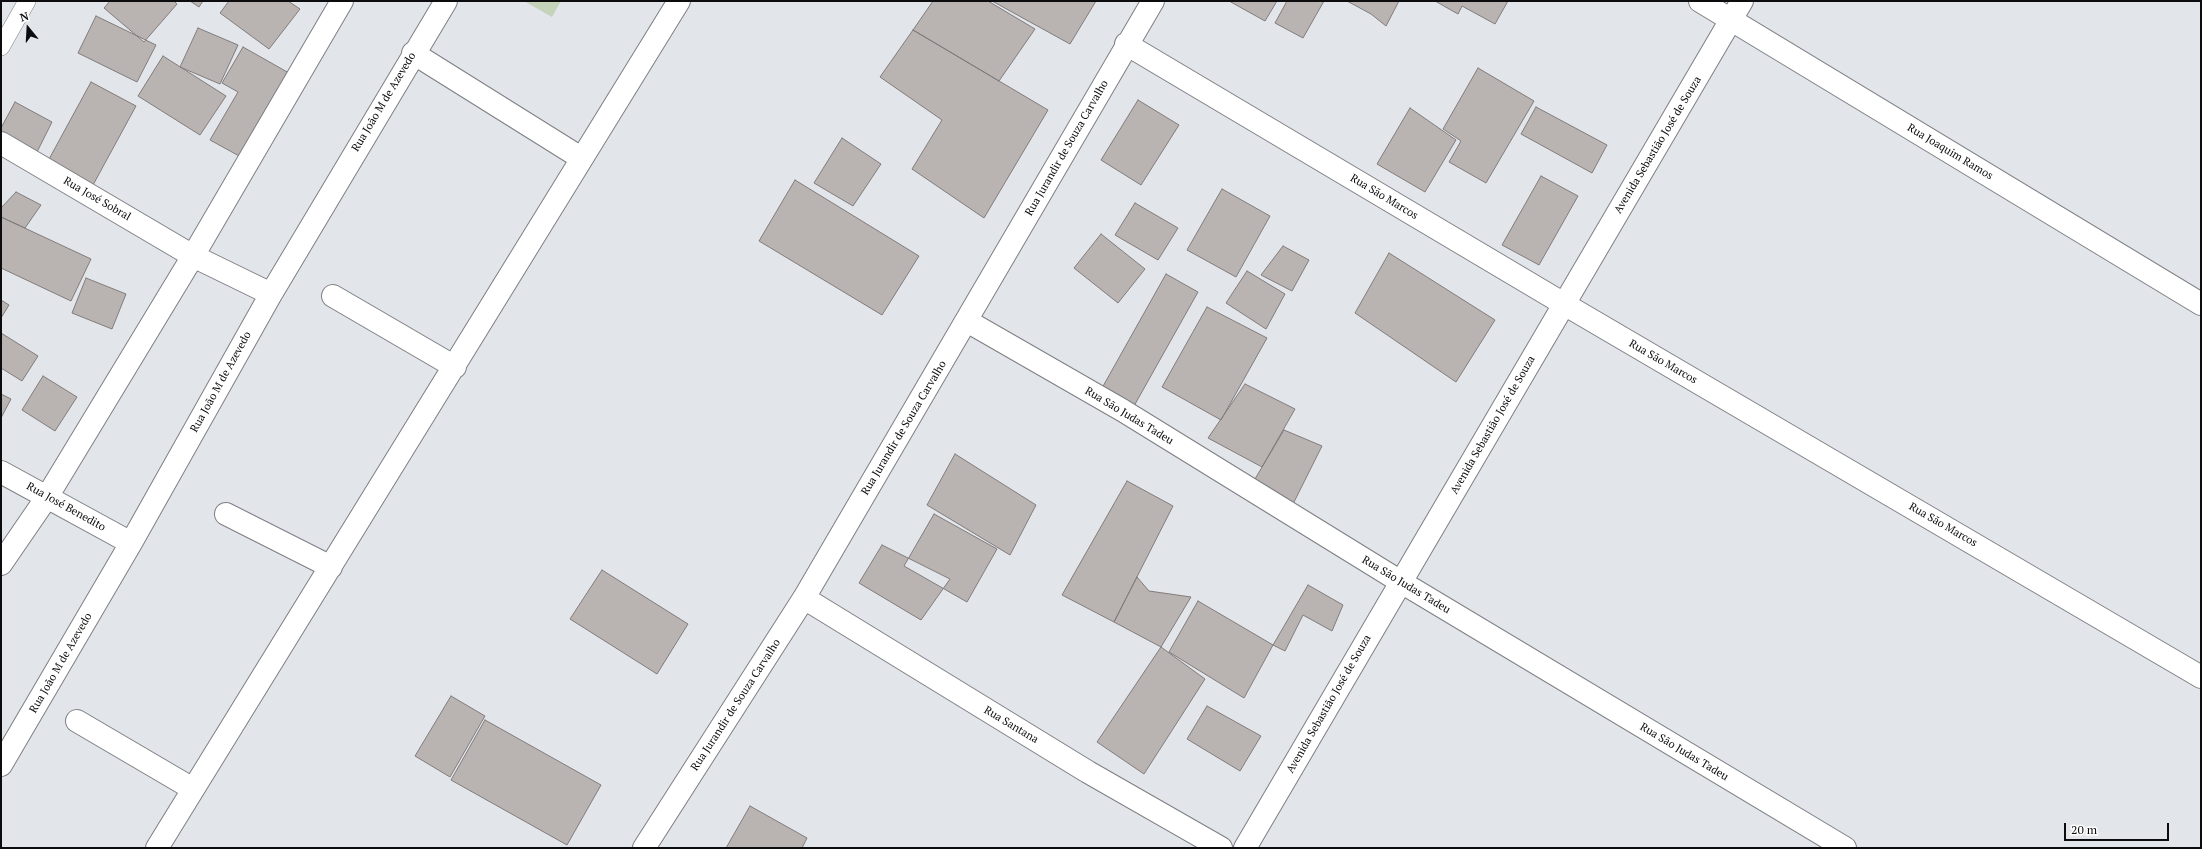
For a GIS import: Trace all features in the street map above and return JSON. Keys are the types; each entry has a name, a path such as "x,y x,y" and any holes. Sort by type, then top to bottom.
{"street":[{"path":"1,564 47,497 194,256 342,1"},
{"name":"Rua João M de Azevedo","path":"1,765 131,543 271,294 413,53 446,1"},
{"path":"157,848 679,1"},
{"name":"Rua Jurandir de Souza Carvalho","path":"644,848 804,598 967,321 1126,44 1153,1"},
{"name":"Rua Joaquim Ramos","path":"1700,1 2201,304"},
{"name":"Avenida Sebastião José de Souza","path":"1244,848 1742,1"},
{"name":"Rua São Marcos","path":"1126,44 1564,304 2201,677"},
{"path":"413,53 581,158"},
{"name":"Rua José Sobral","path":"1,143 194,256 271,294"},
{"path":"333,296 455,366"},
{"name":"Rua São Judas Tadeu","path":"967,321 1122,410 1401,582 1845,848"},
{"name":"Rua José Benedito","path":"1,472 131,543"},
{"path":"226,514 331,567"},
{"name":"Rua Santana","path":"804,598 1088,772 1221,848"},
{"path":"77,721 193,789"}],"lane":[{"path":"1,47 27,1"}],"green space":[{"path":"524,1 561,1 552,17"}],"building":[{"path":"110,1 174,1 177,4 144,42 104,8"},
{"path":"190,1 203,1 199,7"},
{"path":"229,1 288,1 300,9 269,49 220,13"},
{"path":"933,1 988,1 1035,29 999,81 913,30"},
{"path":"992,1 1096,1 1070,44"},
{"path":"1229,1 1277,1 1265,21"},
{"path":"1287,1 1324,1 1303,38 1275,23"},
{"path":"1347,1 1399,1 1386,26 1371,14"},
{"path":"1435,1 1508,1 1495,24 1462,6 1458,14"},
{"path":"96,16 156,45 137,82 78,53"},
{"path":"198,28 238,45 220,84 180,67"},
{"path":"913,30 1048,110 984,218 912,169 942,120 880,77"},
{"path":"243,47 289,73 241,157 210,140 238,92 222,83"},
{"path":"163,56 226,96 200,135 138,96"},
{"path":"1478,68 1534,101 1486,183 1449,162 1461,141 1443,129"},
{"path":"91,82 136,106 93,185 48,161"},
{"path":"1138,100 1179,125 1141,185 1101,160"},
{"path":"15,102 52,122 37,152 1,133 1,128"},
{"path":"1536,107 1607,145 1592,173 1521,134"},
{"path":"1410,108 1456,140 1425,192 1377,164"},
{"path":"842,138 881,164 853,206 814,183"},
{"path":"1541,176 1578,196 1539,265 1502,245"},
{"path":"795,180 919,256 882,315 759,241"},
{"path":"1222,189 1270,216 1236,277 1187,250"},
{"path":"16,192 41,205 25,228 1,217 1,208"},
{"path":"1135,203 1178,228 1158,260 1115,235"},
{"path":"1,217 91,259 71,301 1,268"},
{"path":"1101,234 1145,269 1118,303 1074,268"},
{"path":"1283,246 1309,260 1292,291 1261,275"},
{"path":"1389,253 1495,320 1456,382 1355,313"},
{"path":"1247,271 1285,294 1266,329 1226,303"},
{"path":"1166,274 1198,292 1134,406 1102,388"},
{"path":"86,278 126,294 112,329 72,313"},
{"path":"1,300 9,305 1,318"},
{"path":"1207,307 1267,338 1221,420 1162,387"},
{"path":"1,333 38,356 22,381 1,368"},
{"path":"43,376 77,397 55,431 22,410"},
{"path":"1245,384 1295,409 1262,467 1208,438"},
{"path":"1,394 11,399 1,418"},
{"path":"1284,430 1322,446 1292,506 1252,484"},
{"path":"955,454 1036,505 1010,555 927,505"},
{"path":"1127,481 1173,506 1114,622 1062,595"},
{"path":"934,514 997,549 967,602 904,566"},
{"path":"882,545 950,579 921,620 859,583"},
{"path":"602,570 688,624 657,674 570,619"},
{"path":"1137,577 1149,591 1191,597 1161,647 1114,622"},
{"path":"1308,585 1343,605 1332,631 1303,615 1285,651 1273,645"},
{"path":"1198,601 1273,645 1244,698 1169,652"},
{"path":"1161,647 1205,679 1144,774 1097,742"},
{"path":"451,696 485,716 450,777 415,756"},
{"path":"1207,706 1261,736 1240,771 1187,739"},
{"path":"485,720 601,785 567,845 451,780"},
{"path":"750,806 807,838 802,848 726,848"}]}
